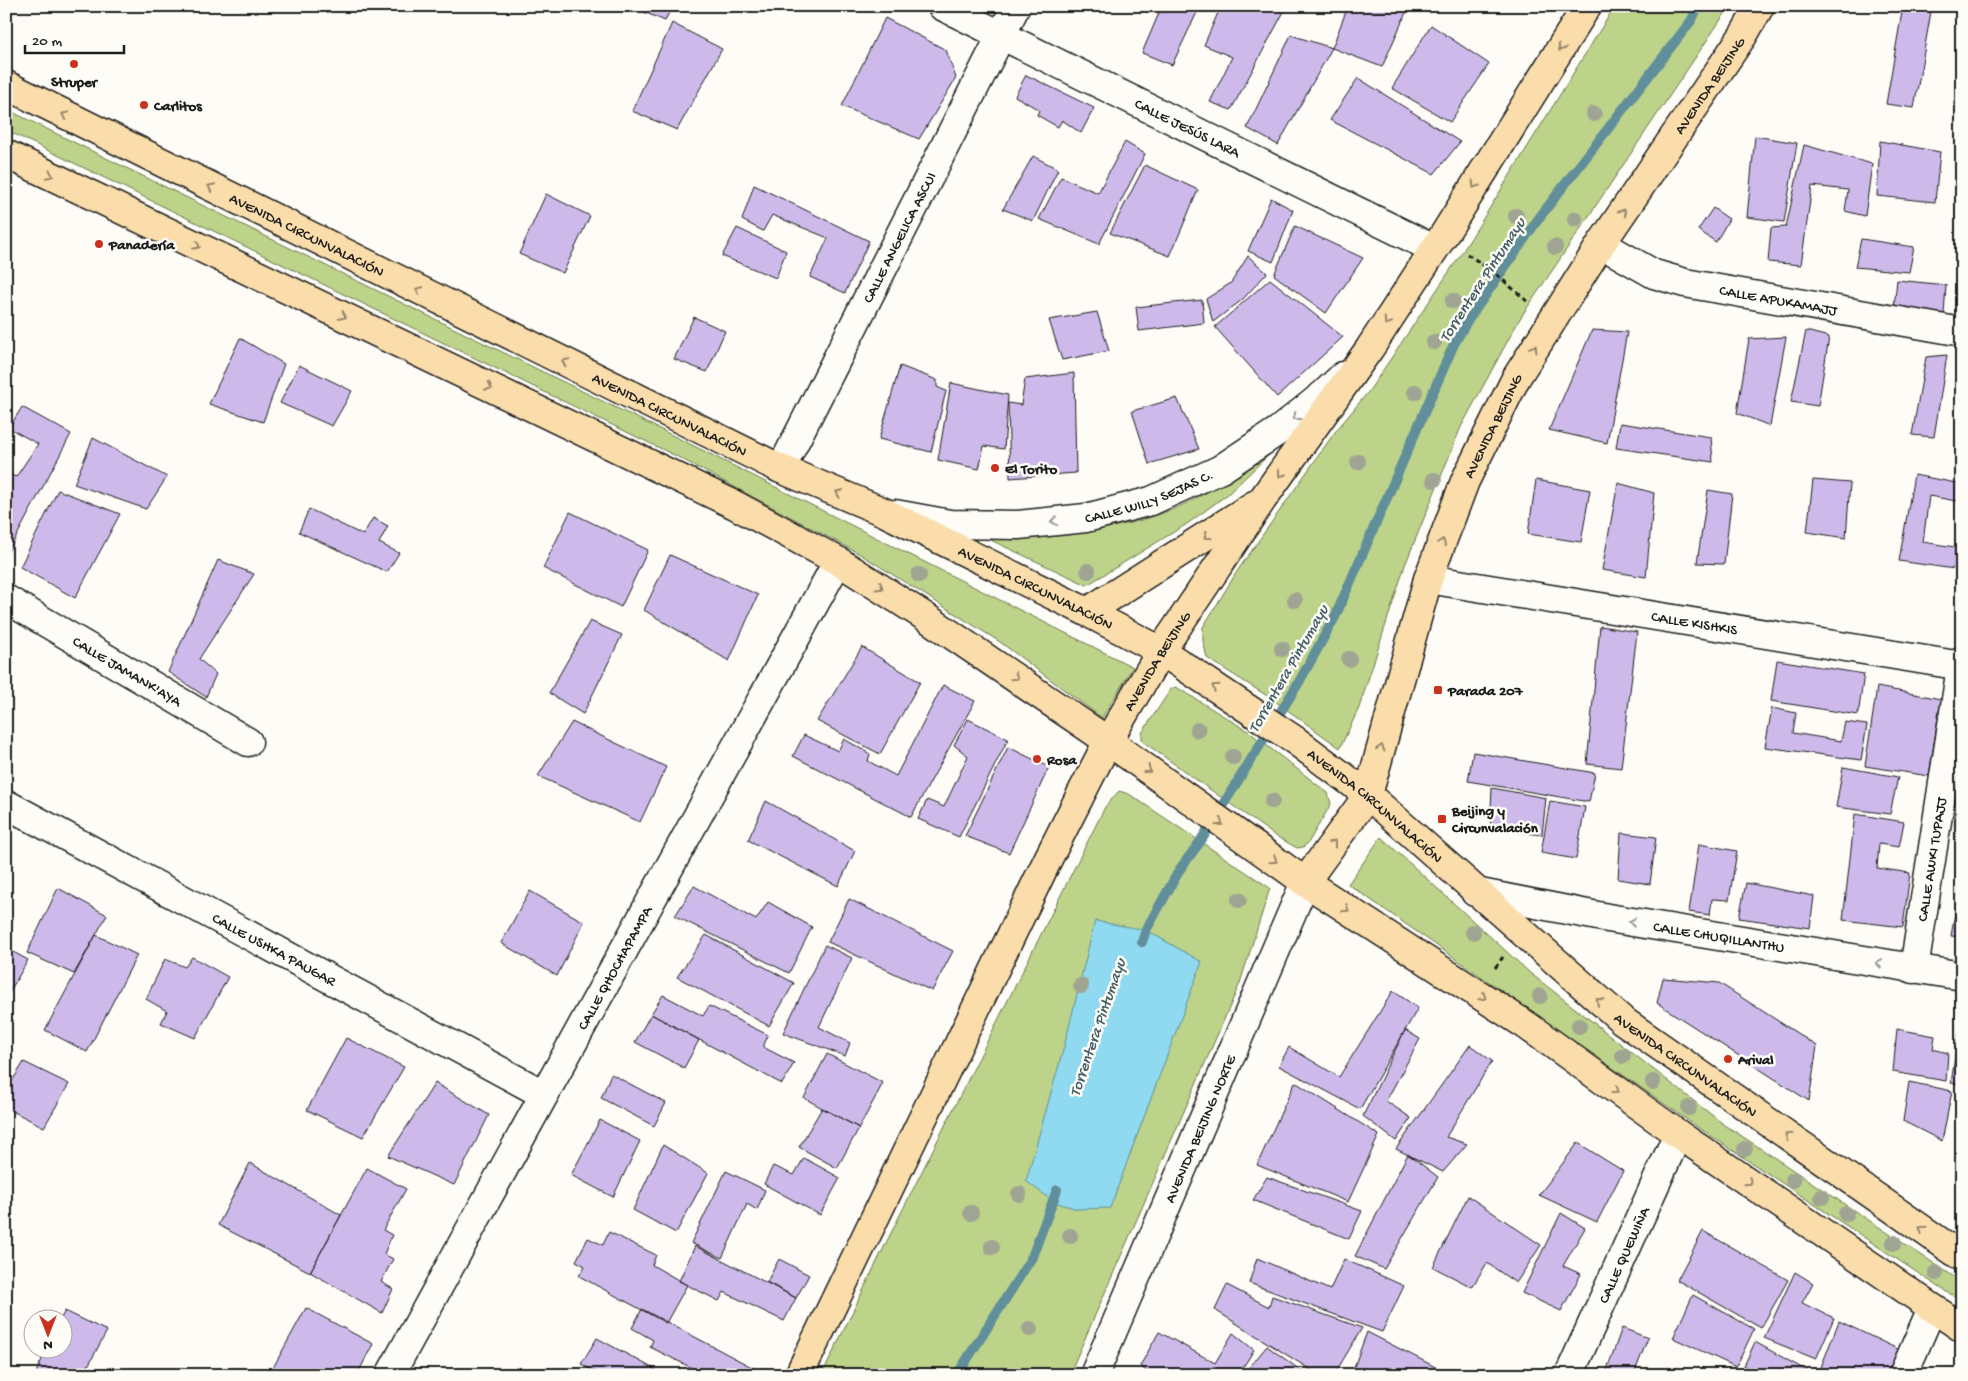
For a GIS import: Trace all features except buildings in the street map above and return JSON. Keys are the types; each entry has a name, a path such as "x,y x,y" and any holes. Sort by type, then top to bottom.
{"main road":[{"name":"AVENIDA BEIJING","path":"799,1375 1048,859 1108,741 1161,651 1262,500 1370,348 1587,6"},
{"name":"AVENIDA BEIJING","path":"1305,882 1368,795 1428,579 1465,482 1516,378 1601,244 1744,34 1760,6"},
{"name":"AVENIDA CIRCUNVALACIÓN","path":"6,85 781,469 884,512 1087,612 1161,651 1296,740 1368,795 1475,892 1622,1020 1962,1257"},
{"path":"6,154 735,505 838,561 924,616 1108,741 1305,882 1526,1025 1678,1134 1962,1328"},
{"path":"1087,612 1262,500"}],"street":[{"name":"CALLE JESÚS LARA","path":"942,6 1434,249"},
{"name":"CALLE ANGELICA ASCUI","path":"781,469 1016,6"},
{"name":"CALLE APUKAMAJJ","path":"1601,244 1654,274 1685,283 1962,332"},
{"name":"CALLE WILLY SEJAS C.","path":"884,512 950,524 1018,525 1086,518 1151,501 1221,469 1278,430 1324,394 1370,348"},
{"name":"CALLE QHOCHAPAMPA","path":"390,1375 838,561"},
{"name":"CALLE KISHKIS","path":"1428,579 1961,664"},
{"name":"CALLE JAMANK'AYA","path":"6,599 248,742"},
{"name":"CALLE AWKI TUPAJJ","path":"1914,969 1961,664"},
{"name":"CALLE USHKA PAUGAR","path":"6,804 543,1094"},
{"name":"AVENIDA BEIJING NORTE","path":"1094,1375 1305,882"},
{"name":"CALLE CHUQILLANTHU","path":"1475,892 1608,918 1962,976"},
{"name":"CALLE QUEWIÑA","path":"1569,1375 1678,1134"},
{"path":"1904,1375 1932,1308"}],"path":[{"path":"1495,273 1516,291"},
{"path":"1476,992 1523,933"}],"green space":[{"path":"1615,6 1730,6 1519,320 1461,427 1405,565 1359,708 1340,748 1272,699 1207,658 1203,641 1203,627 1238,570 1335,432 1369,391 1463,251"},
{"path":"6,109 688,443 1133,667 1102,718 1000,642 860,554 678,457 6,130"},
{"path":"1278,446 1228,494 1187,524 1087,585 984,537 1029,536 1097,530 1141,520 1194,500"},
{"path":"1176,687 1248,731 1328,793 1331,804 1308,843 1303,847 1297,848 1274,835 1142,741 1142,733 1171,689"},
{"path":"1119,791 1129,794 1270,888 1240,983 1069,1375 822,1375 888,1239 1105,807"},
{"path":"1381,837 1530,973 1722,1123 1962,1282 1962,1299 1948,1293 1702,1130 1348,884"}],"water":[{"path":"1095,921 1146,930 1202,962 1110,1208 1077,1209 1054,1202 1026,1181 1064,1047"}],"waterway":[{"name":"Torrentera Pintumayu","path":"1142,942 1146,930 1180,869 1200,842 1299,682 1335,617 1454,344 1466,323 1539,218 1691,21 1699,6"},
{"name":"Torrentera Pintumayu","path":"957,1375 1032,1257 1057,1190"}],"place":[{"name":"Struper","path":"74,64"},
{"name":"Carlitos","path":"144,105"},
{"name":"Panadería","path":"99,244"},
{"name":"El Torito","path":"995,468"},
{"name":"Parada 207","path":"1438,690"},
{"name":"Rosa","path":"1037,759"},
{"name":"Beijing y Circunvalación","path":"1442,819"},
{"name":"Arival","path":"1728,1059"}]}
